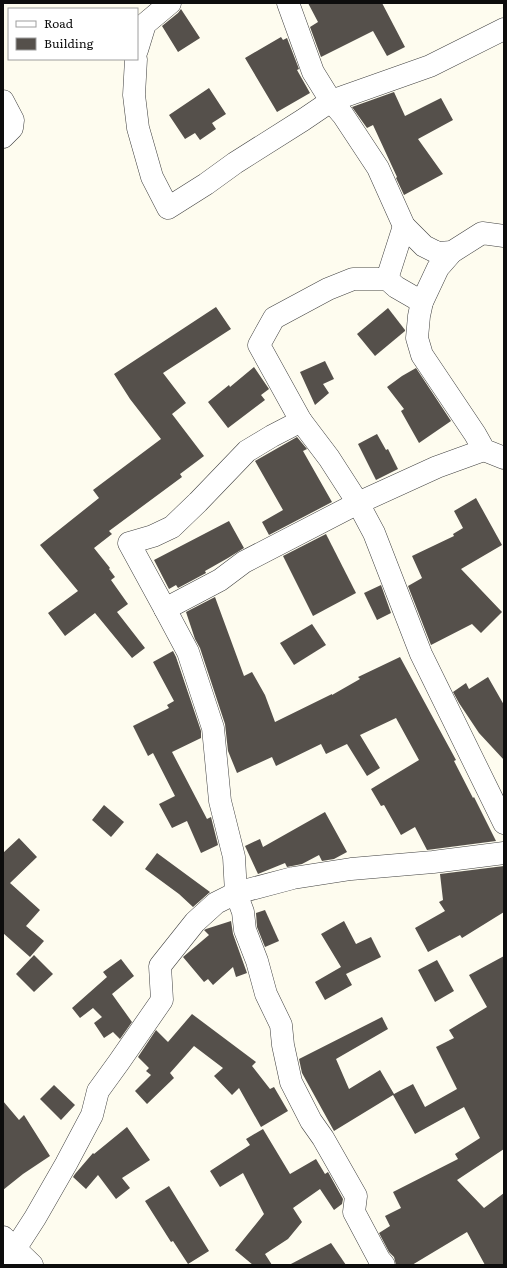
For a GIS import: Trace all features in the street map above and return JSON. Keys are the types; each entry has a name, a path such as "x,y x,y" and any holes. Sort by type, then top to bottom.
{"street":[{"path":"138,47 145,24 170,3"},
{"path":"288,3 313,72 331,101 343,115 378,168 404,226 424,246 438,253 452,252"},
{"path":"136,60 134,95 138,128 152,177 168,208 331,101 430,66 504,29"},
{"path":"3,101 13,120 12,128 3,137"},
{"path":"387,279 404,226"},
{"path":"504,236 482,233 452,252 438,268 422,302 417,338 422,355 475,434 484,450 504,458"},
{"path":"422,302 396,288 387,279 353,279 328,289 274,318 259,345 301,421 329,458 358,503 374,533 420,654 504,823"},
{"path":"301,421 247,451 172,527 153,536 129,543 188,652 212,728 220,801 234,857 236,893 243,912 245,930 258,961 266,994 281,1025 283,1045 291,1082 311,1121 323,1138 356,1196 354,1212 379,1259 384,1265"},
{"path":"165,609 220,580 244,562 358,503 437,467 484,450"},
{"path":"32,1265 7,1250 35,1218 92,1115 98,1091 162,1000 160,966 195,922 216,903 236,893 293,878 351,869 433,862 504,852"}],"building":[{"path":"308,3 382,3 405,47 387,56 373,31 321,57 310,27 318,22"},
{"path":"181,9 200,38 178,52 162,26"},
{"path":"281,37 283,40 287,38 299,69 297,70 310,93 277,112 245,58"},
{"path":"209,88 226,114 212,123 216,129 200,140 195,133 185,139 169,115"},
{"path":"394,92 405,116 441,98 453,120 418,139 443,174 404,195 373,125 367,128 352,107"},
{"path":"216,307 231,329 163,373 186,403 172,414 204,456 180,474 182,477 109,531 112,534 94,548 110,568 109,569 115,577 111,580 128,604 117,612 145,648 132,658 95,613 65,636 48,613 78,591 40,545 99,498 93,490 161,439 130,399 114,374"},
{"path":"388,308 405,331 375,356 357,334"},
{"path":"325,361 334,379 323,384 329,393 315,405 300,372"},
{"path":"254,367 269,389 261,395 265,400 228,428 208,402 229,385 230,387"},
{"path":"416,368 451,421 419,443 401,411 404,409 387,387"},
{"path":"377,434 386,450 388,449 398,469 376,480 358,444"},
{"path":"297,437 307,449 303,451 332,502 269,535 262,522 283,510 255,461"},
{"path":"476,498 502,545 461,569 502,612 481,633 472,624 431,645 408,586 422,578 412,556 454,536 453,534 463,528 454,511"},
{"path":"229,521 244,548 205,571 206,573 178,588 176,585 169,589 154,560"},
{"path":"326,534 356,593 313,616 283,556"},
{"path":"381,585 391,613 377,620 364,593"},
{"path":"215,597 244,676 252,672 265,695 275,722 332,695 360,679 358,677 400,657 456,760 454,761 496,841 427,850 415,827 401,835 384,805 381,806 371,789 419,760 396,718 360,735 380,768 367,776 347,744 326,754 321,744 276,766 272,757 237,773 228,751 225,724 200,648 195,639 186,612"},
{"path":"312,624 326,645 294,665 280,643"},
{"path":"173,651 201,731 201,738 172,752 207,819 211,817 218,845 201,853 187,821 172,828 159,804 175,796 153,753 148,756 133,726 169,708 167,705 174,701 153,662"},
{"path":"488,677 504,705 504,760 479,733 453,692 466,683 469,689"},
{"path":"104,805 124,822 111,837 92,820"},
{"path":"325,812 347,852 334,859 322,861 319,855 302,864 287,867 285,863 258,874 245,846 260,839 263,847"},
{"path":"19,838 37,857 10,883 40,910 26,926 44,941 30,957 3,933 3,853"},
{"path":"157,853 210,892 193,907 179,894 145,869"},
{"path":"504,866 504,912 462,938 460,935 428,952 415,928 445,911 439,902 443,900 440,874"},
{"path":"265,910 279,941 265,947 257,927 256,913"},
{"path":"231,921 233,934 247,973 236,977 233,967 213,985 208,979 204,982 183,957 209,935 204,930"},
{"path":"344,921 356,944 371,937 381,957 346,974 352,985 325,1000 315,982 341,967 321,934"},
{"path":"34,955 53,974 34,992 16,974"},
{"path":"504,956 504,1149 457,1180 484,1208 504,1193 504,1265 485,1265 467,1232 412,1265 396,1265 394,1257 389,1252 379,1233 390,1226 385,1216 401,1208 393,1192 458,1159 455,1154 480,1138 464,1107 415,1134 393,1095 334,1131 302,1073 299,1059 382,1017 388,1029 336,1059 349,1089 380,1070 394,1094 413,1084 425,1107 457,1089 436,1047 454,1038 449,1030 487,1007 469,975"},
{"path":"121,959 134,976 112,994 132,1022 120,1039 113,1032 104,1038 94,1023 102,1017 93,1008 80,1018 72,1008 107,977 103,972"},
{"path":"437,960 454,991 435,1002 418,970"},
{"path":"192,1014 256,1062 252,1066 270,1089 274,1087 288,1111 261,1127 239,1088 232,1095 214,1076 223,1068 194,1046 170,1073 174,1078 147,1104 135,1091 151,1075 146,1071 149,1068 138,1057 156,1030 168,1042"},
{"path":"54,1085 75,1105 61,1120 40,1099"},
{"path":"3,1101 19,1120 24,1115 50,1156 23,1174 3,1190"},
{"path":"127,1127 150,1160 122,1178 130,1188 116,1199 98,1175 86,1189 73,1177 93,1153 94,1154"},
{"path":"263,1129 290,1174 316,1159 325,1174 328,1172 343,1199 342,1204 334,1210 320,1189 293,1208 302,1222 288,1239 265,1254 272,1265 253,1265 235,1250 264,1214 243,1173 220,1187 210,1171 250,1145 246,1139"},
{"path":"169,1186 209,1251 188,1264 173,1241 171,1242 145,1201"},
{"path":"331,1243 346,1265 289,1265"}]}
